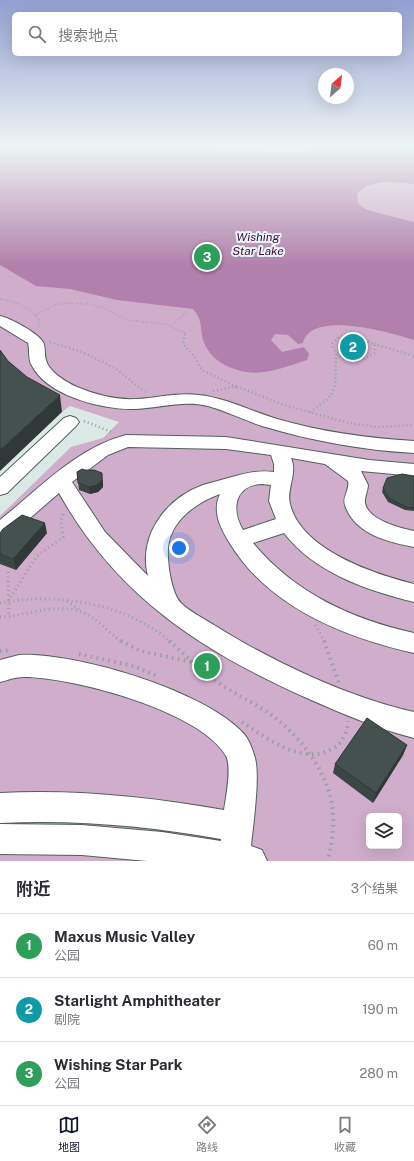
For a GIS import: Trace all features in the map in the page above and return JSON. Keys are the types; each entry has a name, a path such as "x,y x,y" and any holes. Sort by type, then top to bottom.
{"lane":[{"path":"0,320 34,340 37,345 38,360 41,366 55,380 75,392 125,404 178,399 202,400 313,435 355,442 414,447"},
{"path":"0,488 70,422"},
{"path":"0,532 66,490 101,451 126,442 218,443 278,450 369,466 414,470"},
{"path":"278,450 284,464 284,473 278,495 280,506 288,523 309,546 326,559 348,572 374,583 414,593"},
{"path":"325,458 344,467 356,479 358,487 354,503 362,517 373,526 414,539"},
{"path":"171,608 158,572 156,557 162,531 178,510 193,498 228,484 259,478 281,480"},
{"path":"237,483 229,494 225,506 226,516 239,540 263,569 289,591 319,610 357,628 414,643"},
{"path":"66,490 83,518 112,554 149,591 194,625 258,663 290,679 414,731"},
{"path":"239,540 288,523"},
{"path":"0,671 15,667 33,667 62,670 112,681 176,704 206,720 233,742 239,750 243,764 238,827 243,860 162,847 82,840 0,839"},
{"path":"353,705 414,726"},
{"path":"0,808 62,806 98,808 187,818 238,827"}],"path":[{"path":"0,299 18,302 36,315 39,319 37,335"},
{"path":"36,315 58,304 79,304 100,307 115,316 128,321 172,326 185,333 183,344 194,356 202,370 216,378 267,399 310,413 349,423 370,426 414,425"},
{"path":"172,326 188,311"},
{"path":"373,344 376,349 375,353 366,358 352,359 336,354 331,348 332,344 339,338 359,337 373,344 414,356"},
{"path":"49,342 82,352 115,368 148,394"},
{"path":"310,413 329,400 334,393 337,385 336,354"},
{"path":"207,392 232,387 241,388"},
{"path":"70,422 85,421 110,431"},
{"path":"8,601 37,556 63,537 61,521 64,512 66,490"},
{"path":"8,572 9,617"},
{"path":"0,603 38,598 65,600 104,607 154,629 207,674 273,717 296,736 310,755 325,782 333,809 333,838 328,861"},
{"path":"65,600 86,614"},
{"path":"0,617 9,617 59,608 77,610 94,618 124,644 142,651 194,662"},
{"path":"310,618 322,636 353,705"}],"shaded area":[{"path":"0,186 414,186 414,861 0,861 0,516 71,447 103,438 119,422 70,406 62,412 0,361"}],"water":[{"name":"Wishing Star Lake","path":"0,186 367,186 357,194 358,203 365,209 414,222 414,340 371,329 336,325 321,327 309,333 303,343 298,344 288,335 275,334 271,340 282,352 304,347 309,354 307,360 277,370 258,373 248,372 227,366 212,355 205,345 199,318 193,309 117,300 70,289 36,286 0,265"}],"building":[{"path":"0,350 8,361 27,377 60,395 0,450"},
{"path":"82,469 94,470 102,473 102,480 97,485 89,487 78,483 77,472"},
{"path":"402,474 414,476 414,508 406,507 389,498 383,488 387,478"},
{"path":"22,515 45,523 13,559 0,554 0,533"},
{"path":"367,718 407,745 376,793 335,764"}],"place":[{"name":"Wishing Star Park","path":"207,257"},
{"name":"Starlight Amphitheater","path":"353,347"},
{"name":"Maxus Music Valley","path":"207,666"}]}
